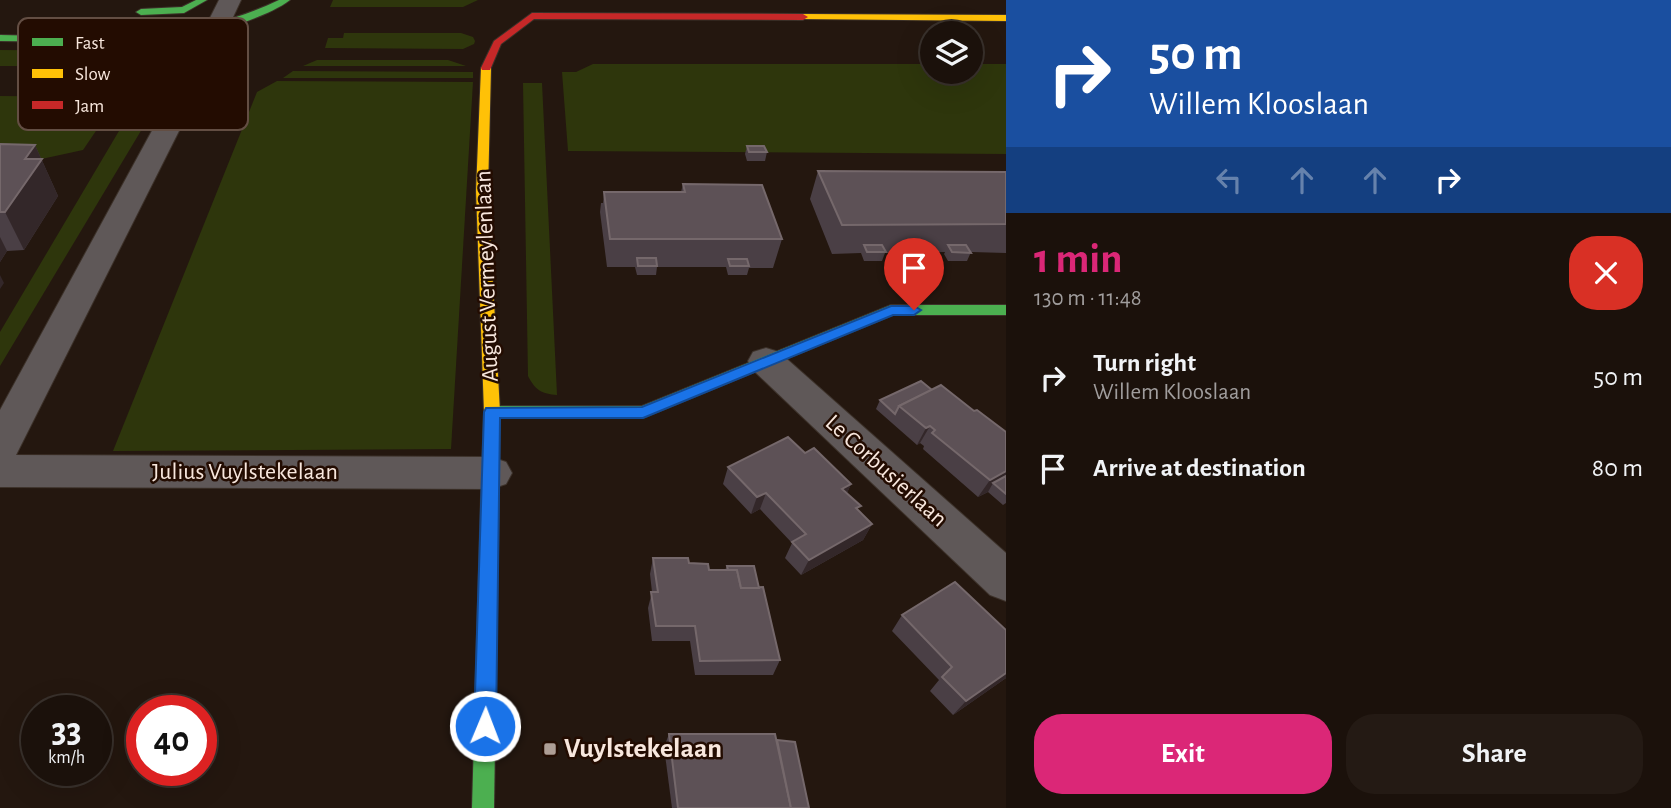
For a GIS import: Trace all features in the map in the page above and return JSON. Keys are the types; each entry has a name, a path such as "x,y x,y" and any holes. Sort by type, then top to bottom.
{"street":[{"path":"166,12 184,9 203,0"},
{"path":"248,20 286,0"},
{"path":"127,12 198,12 223,17"},
{"name":"August Vermeylenlaan","path":"483,808 492,412 482,191 486,68 497,43 532,16 1006,18"},
{"path":"0,38 18,38"},
{"path":"0,447 164,130"},
{"path":"492,412 643,412 891,310 1006,310"},
{"name":"Le Corbusierlaan","path":"766,361 1006,581"},
{"name":"Julius Vuylstekelaan","path":"0,471 491,473"}],"green space":[{"path":"333,0 478,0 463,7 330,7"},
{"path":"344,33 461,33 473,37 475,41 463,49 325,48 328,38 343,38"},
{"path":"0,50 18,50 18,66 0,66"},
{"path":"317,60 448,60 466,66 303,66"},
{"path":"593,64 920,64 920,84 983,84 983,64 1006,64 1006,154 568,151 562,72 576,72"},
{"path":"293,71 473,72 473,78 283,78"},
{"path":"277,81 473,82 451,449 113,451 242,130 248,130 248,114 257,92"},
{"path":"523,83 542,83 557,395 540,390 528,376"},
{"path":"0,96 18,96 18,130 97,130 83,150 0,168"},
{"path":"120,130 141,130 0,366 0,332"}],"building":[{"path":"0,144 35,145 25,159 42,159 5,212 0,212"},
{"path":"747,146 764,146 767,152 749,152"},
{"path":"818,171 1006,172 1006,224 842,225"},
{"path":"683,184 762,185 782,239 610,239 604,192 685,192"},
{"path":"864,245 882,245 886,252 867,252"},
{"path":"948,245 966,245 971,253 952,252"},
{"path":"637,258 656,258 657,266 638,266"},
{"path":"728,259 747,259 749,266 730,266"},
{"path":"921,381 932,390 899,406 895,414 880,400"},
{"path":"941,385 1006,432 1006,471 990,480 932,433 935,430 930,426 926,428 899,406"},
{"path":"788,437 805,453 814,448 851,484 842,489 861,506 856,508 872,524 809,560 792,542 806,534 766,493 757,497 728,467"},
{"path":"1006,476 1006,494 993,483"},
{"path":"653,558 688,558 689,563 708,564 709,570 737,570 741,588 763,587 780,660 700,661 695,626 656,626 651,592 658,592"},
{"path":"727,566 754,566 759,588 741,588 737,570 728,570"},
{"path":"955,582 1006,630 1006,673 966,701 942,677 952,667 902,615"},
{"path":"669,734 775,734 791,808 678,808"},
{"path":"777,740 795,742 809,808 791,808"}],"traffic: fast":[{"path":"141,12 184,10 203,0"},
{"path":"246,18 286,0"},
{"path":"0,38 18,38"},
{"path":"492,412 643,412 891,310 1006,310"},
{"path":"483,808 490,495"}],"traffic: slow":[{"path":"803,17 1006,18"},
{"path":"486,68 482,191 492,412 490,495"}],"traffic: jam":[{"path":"486,68 497,43 532,16 803,17"}],"place":[{"name":"Vuylstekelaan","path":"550,749"}],"route":[{"path":"485,726 492,412 643,412 891,310 914,310"}]}
